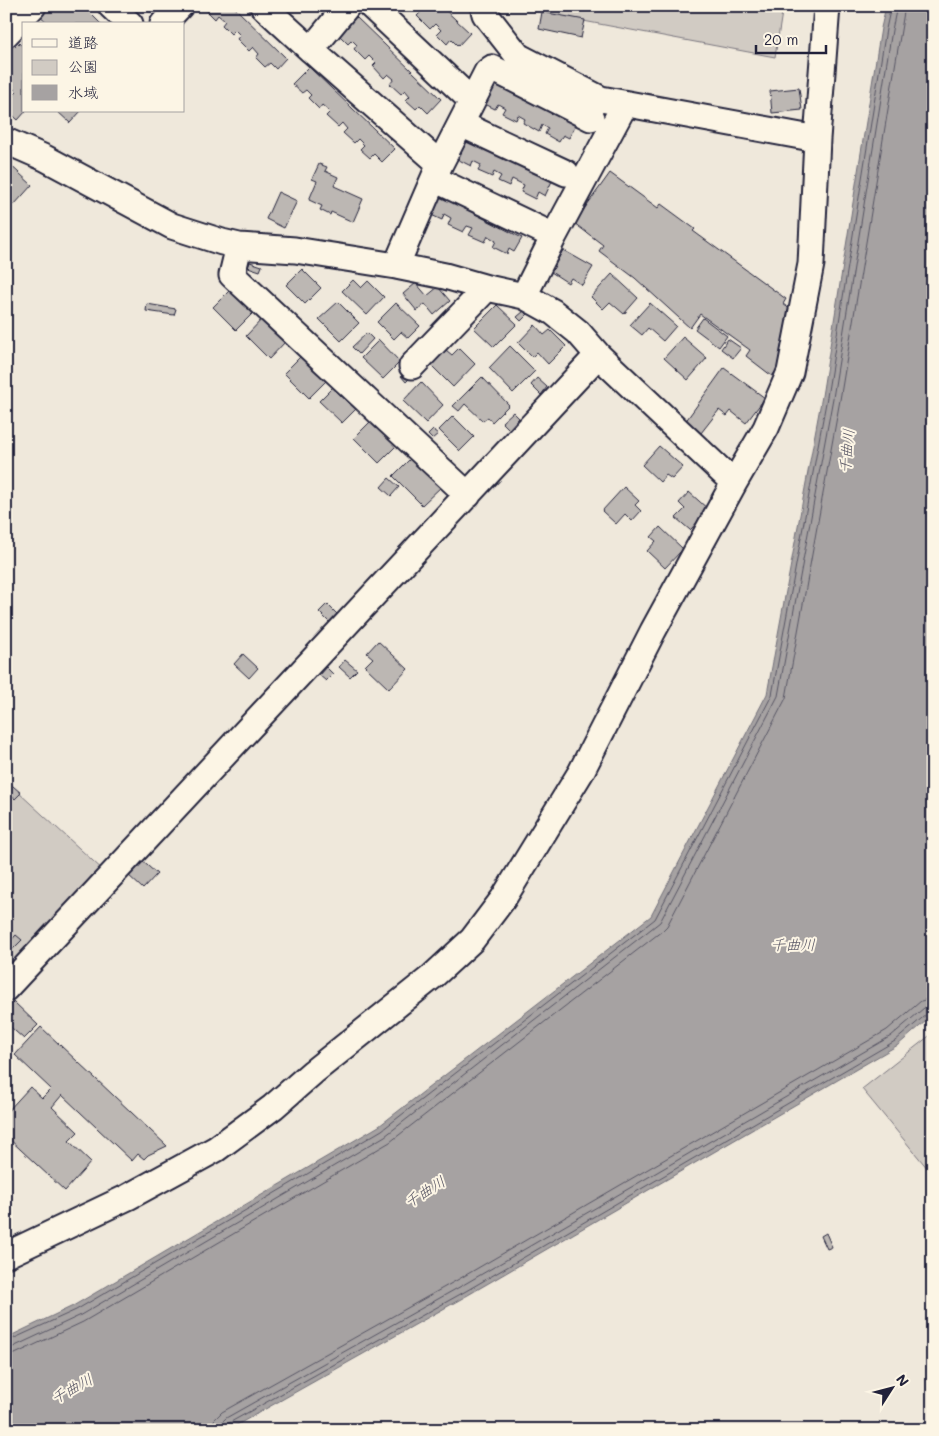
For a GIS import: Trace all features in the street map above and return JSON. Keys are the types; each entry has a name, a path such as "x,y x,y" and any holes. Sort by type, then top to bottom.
{"street":[{"path":"6,34 33,6"},
{"path":"111,6 128,22"},
{"path":"165,22 180,6"},
{"path":"262,6 311,50 437,171 554,236"},
{"path":"311,50 347,6"},
{"path":"371,6 472,101"},
{"path":"484,6 485,14 518,56 601,99 817,139"},
{"path":"6,1255 128,1197 216,1149 273,1108 313,1072 433,976 472,940 503,899 580,772 653,631 766,428 790,372 811,264 817,139 827,6"},
{"path":"396,266 437,171 487,72 492,68 591,118"},
{"path":"524,296 625,104"},
{"path":"461,124 566,174"},
{"path":"6,141 45,158 172,226 239,246 294,250 396,266 524,296 553,312 578,332 598,355 734,483"},
{"path":"239,246 232,275 468,495"},
{"path":"412,366 487,288"},
{"path":"6,988 598,355"}],"green space":[{"path":"548,6 783,6 775,57 546,14"},
{"path":"6,781 105,872 6,978"},
{"path":"933,1033 933,1175 862,1089"}],"water":[{"name":"千曲川","path":"886,6 933,6 933,1015 898,1045 468,1295 228,1430 6,1430 6,1338 73,1306 379,1126 651,916 767,694 822,396"}],"building":[{"path":"45,6 83,6 99,22 47,22 38,14"},
{"path":"138,6 156,6 151,12 135,9"},
{"path":"205,6 233,6 286,58 276,69 270,63 265,67 256,58 259,54 253,47 249,51 237,39 240,35 235,30 231,34 222,25 225,21 218,15 215,19 204,8"},
{"path":"417,6 441,6 470,33 458,46 451,39 447,44 437,34 441,30 435,24 430,29 417,16 422,11"},
{"path":"542,12 585,20 581,38 539,29"},
{"path":"356,17 441,99 428,113 420,105 416,109 406,100 410,96 405,90 401,94 390,84 394,79 388,74 384,78 373,66 376,63 369,56 365,60 354,49 357,45 352,40 348,44 339,35"},
{"path":"11,42 16,46 19,43 22,46 22,112 25,112 18,120 6,109 6,103 17,92 6,82 6,46"},
{"path":"309,67 395,149 382,162 374,154 370,158 360,149 364,145 358,139 354,143 343,133 347,129 342,123 338,127 326,116 330,112 322,105 319,109 308,98 311,95 306,90 302,93 292,84"},
{"path":"491,81 576,124 569,138 563,135 559,142 545,134 548,128 542,125 539,132 523,123 525,119 518,115 516,120 502,113 505,108 498,104 495,109 481,102"},
{"path":"799,88 802,110 772,113 770,91"},
{"path":"58,112 80,112 70,123"},
{"path":"467,138 552,181 545,196 538,192 535,199 521,192 524,185 512,179 509,186 498,181 501,176 494,172 492,177 478,171 481,165 473,161 471,166 457,159"},
{"path":"6,161 32,185 14,205 6,198"},
{"path":"319,164 327,167 325,171 338,177 334,186 363,199 353,222 331,212 330,215 320,210 322,206 309,200 317,181 312,179"},
{"path":"610,173 658,208 661,204 695,229 693,231 786,299 783,304 794,312 780,366 772,376 746,356 750,350 700,314 690,328 635,278 599,251 603,245 574,223"},
{"path":"278,192 297,201 284,228 266,219"},
{"path":"436,194 522,238 514,252 509,249 507,254 493,247 496,241 488,236 485,242 469,235 473,228 467,226 463,232 448,225 451,218 444,214 442,220 427,213"},
{"path":"563,250 593,267 582,285 571,278 568,283 551,272"},
{"path":"250,262 262,266 260,271 248,267"},
{"path":"302,269 321,288 305,304 286,285"},
{"path":"612,274 638,298 624,314 610,302 603,309 591,297"},
{"path":"353,280 361,288 368,281 384,297 367,315 342,291"},
{"path":"416,283 427,296 438,287 450,301 434,315 425,304 417,311 403,294"},
{"path":"232,288 255,311 236,330 213,307"},
{"path":"338,302 359,323 341,341 319,319"},
{"path":"396,303 420,326 408,338 401,332 394,339 377,322"},
{"path":"650,303 676,326 663,341 648,328 642,335 630,325"},
{"path":"147,304 176,309 174,315 146,311"},
{"path":"497,305 517,324 494,347 474,328"},
{"path":"524,311 528,314 521,321 517,317"},
{"path":"263,318 286,341 269,359 246,336"},
{"path":"703,318 727,336 719,347 695,329"},
{"path":"535,325 544,335 550,330 566,346 548,364 537,352 532,357 518,343"},
{"path":"367,333 373,339 359,354 352,347"},
{"path":"683,337 707,358 688,380 664,358"},
{"path":"728,339 741,348 733,358 721,349"},
{"path":"379,340 400,362 383,379 361,358"},
{"path":"510,346 535,371 513,393 489,368"},
{"path":"459,348 475,364 453,387 431,365 446,350 452,355"},
{"path":"303,354 329,378 309,398 284,373"},
{"path":"724,368 765,398 746,423 731,411 727,416 719,410 701,433 685,422"},
{"path":"408,370 413,375 406,382 401,376"},
{"path":"482,377 509,405 492,422 488,417 483,421 465,404 459,411 453,406"},
{"path":"537,378 547,387 541,395 531,385"},
{"path":"421,382 443,405 426,423 403,401"},
{"path":"336,384 359,406 342,423 319,401"},
{"path":"513,412 519,418 509,429 502,422"},
{"path":"453,416 474,437 460,451 439,430"},
{"path":"374,418 399,443 379,463 354,438"},
{"path":"433,430 438,434 432,439 428,435"},
{"path":"659,446 683,467 672,479 666,475 660,482 642,465"},
{"path":"413,456 443,485 422,505 393,476"},
{"path":"389,478 399,487 391,496 381,487"},
{"path":"624,487 639,501 635,505 641,511 632,521 625,514 616,524 602,511"},
{"path":"689,492 709,510 690,530 676,518 685,509 679,503"},
{"path":"660,527 683,549 665,568 647,551 656,541 651,537"},
{"path":"327,604 337,614 329,622 319,612"},
{"path":"378,641 408,669 389,689 365,666 373,658 367,653"},
{"path":"243,654 258,668 249,678 234,664"},
{"path":"345,660 357,670 350,677 339,667"},
{"path":"326,667 333,674 326,681 319,675"},
{"path":"6,780 21,793 15,799 6,790"},
{"path":"139,858 157,874 143,889 126,873"},
{"path":"16,935 22,940 6,956 6,946"},
{"path":"14,1002 38,1025 24,1039 6,1023 6,1010"},
{"path":"41,1027 167,1146 148,1155 144,1159 138,1154 132,1161 62,1095 52,1107 78,1132 69,1141 91,1162 65,1191 6,1136 6,1113 30,1087 42,1098 51,1089 15,1055"},
{"path":"826,1233 832,1247 827,1249 821,1236"}]}
